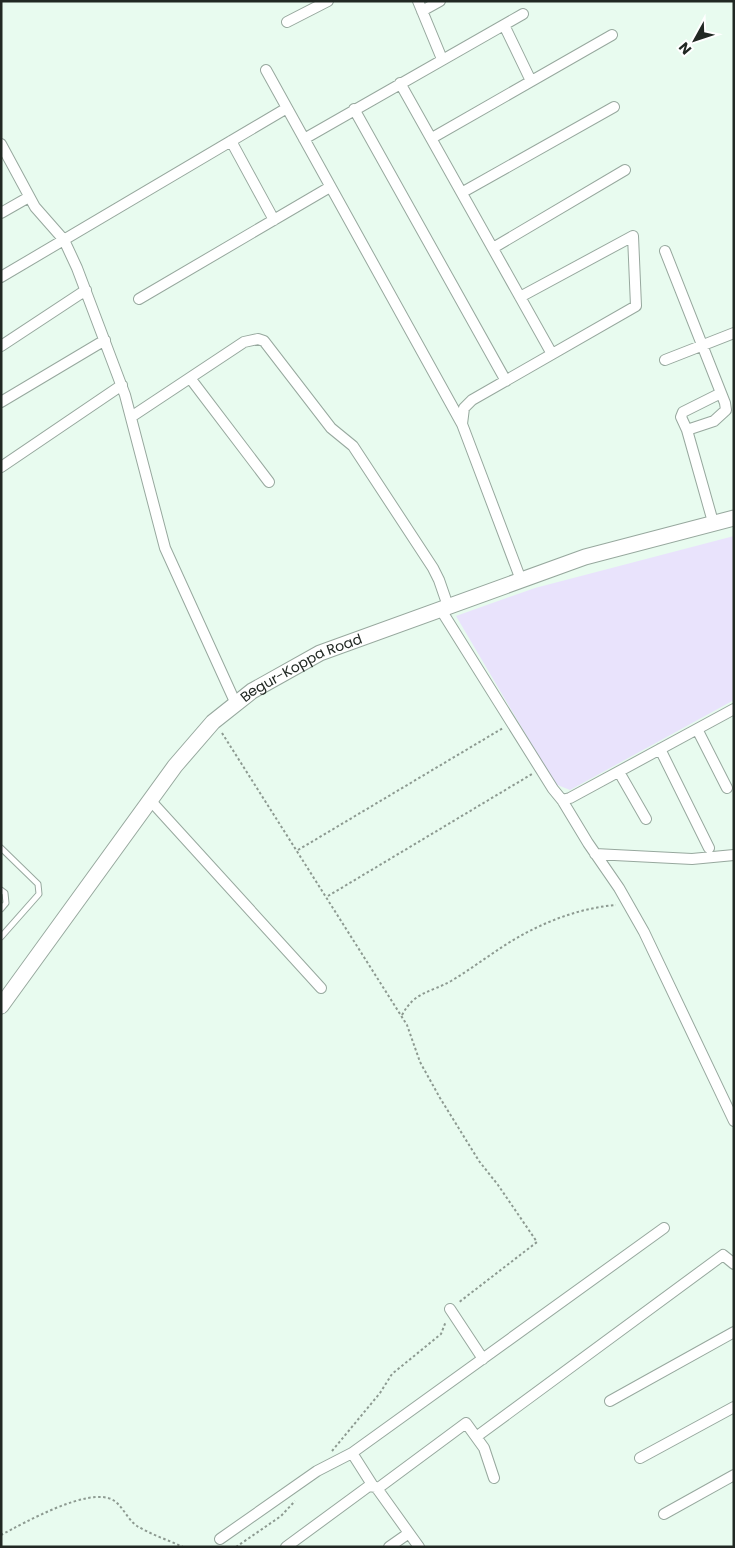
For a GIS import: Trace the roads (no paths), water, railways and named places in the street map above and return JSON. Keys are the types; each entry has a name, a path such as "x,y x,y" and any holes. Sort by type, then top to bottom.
{"main road":[{"name":"Begur-Koppa Road","path":"1,1006 176,766 212,722 252,690 320,653 585,557 734,518"}],"street":[{"path":"288,22 328,1"},
{"path":"440,1 420,6 442,59"},
{"path":"304,139 523,14"},
{"path":"504,25 531,81"},
{"path":"432,138 612,35"},
{"path":"266,70 462,424 521,580"},
{"path":"400,83 463,192 552,354"},
{"path":"463,192 614,107"},
{"path":"1,277 286,108"},
{"path":"354,109 506,381"},
{"path":"231,141 274,220"},
{"path":"1,144 35,207 64,240 86,290 122,385 165,548 236,704"},
{"path":"493,248 625,170"},
{"path":"139,299 330,187"},
{"path":"1,213 29,197"},
{"path":"462,424 464,408 472,400 636,306 633,236 520,297"},
{"path":"665,251 726,410 714,421 687,430"},
{"path":"1,346 86,290"},
{"path":"665,360 734,332"},
{"path":"131,417 244,342 258,339 264,341 331,428 352,446 433,568 439,580 444,608 540,769 562,800 644,932 733,1118"},
{"path":"1,402 105,340"},
{"path":"190,378 269,482"},
{"path":"1,467 122,385"},
{"path":"713,522 687,430 681,417 683,412 721,393"},
{"path":"562,800 570,798 734,709"},
{"path":"697,729 727,788"},
{"path":"660,749 709,848"},
{"path":"619,772 646,819"},
{"path":"150,800 322,988"},
{"path":"596,854 692,859 734,855"},
{"path":"220,1539 317,1471 352,1453 664,1228"},
{"path":"476,1437 723,1255 734,1264"},
{"path":"450,1309 483,1359"},
{"path":"610,1401 734,1332"},
{"path":"640,1458 734,1406"},
{"path":"375,1488 466,1423 484,1448 494,1478"},
{"path":"352,1453 375,1488 419,1547"},
{"path":"664,1514 734,1475"},
{"path":"286,1547 370,1486 375,1488"},
{"path":"389,1547 408,1532"}],"lane":[{"path":"1,848 38,884 39,894 1,937"},
{"path":"1,890 5,893 6,903 1,909"}]}
